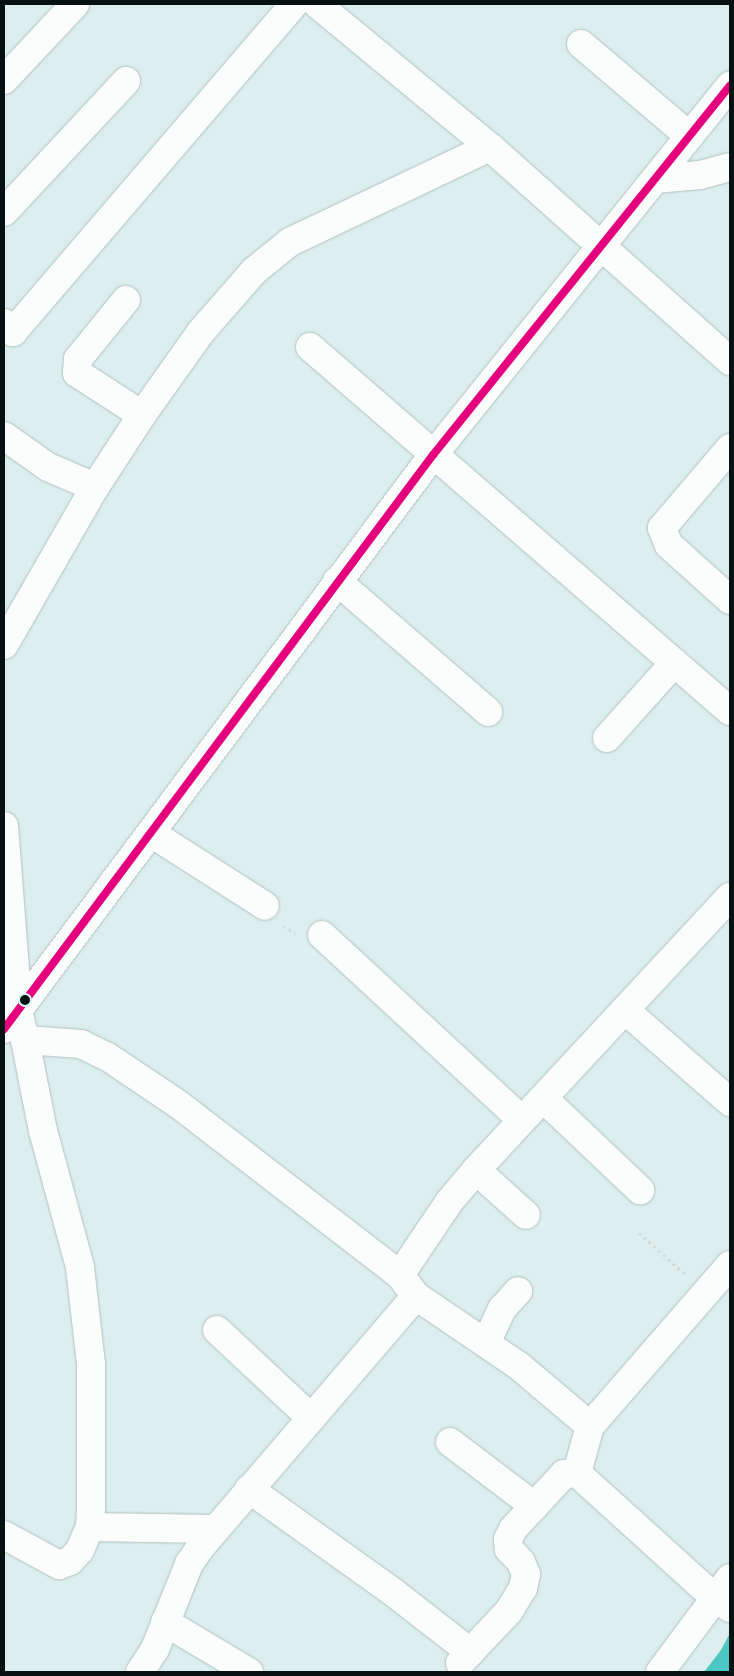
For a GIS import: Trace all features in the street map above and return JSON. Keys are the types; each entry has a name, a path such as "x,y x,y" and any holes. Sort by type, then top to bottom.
{"street":[{"path":"4,80 75,4"},
{"path":"4,324 13,332 312,4 490,148 730,362"},
{"path":"581,44 689,136"},
{"path":"4,212 126,81"},
{"path":"16,1026 151,833 337,581 433,455 730,85"},
{"path":"4,645 95,487 142,415 200,333 270,255 348,214 490,148"},
{"path":"655,179 700,175 730,167"},
{"path":"126,300 78,359 77,373 142,415"},
{"path":"310,347 730,711"},
{"path":"4,436 48,467 95,487"},
{"path":"730,448 662,528 669,545 730,600"},
{"path":"337,581 488,712"},
{"path":"607,738 674,663"},
{"path":"4,826 7,904 16,1026 80,1267 91,1364 90,1528 80,1550 70,1561 59,1565 4,1535"},
{"path":"151,833 265,906"},
{"path":"140,1672 155,1649 189,1564 249,1489 311,1418 408,1286 449,1202 476,1170 730,896"},
{"path":"322,935 522,1120"},
{"path":"625,1010 730,1102"},
{"path":"16,1026 82,1044 108,1057 178,1104 408,1286 519,1366 590,1426"},
{"path":"543,1098 640,1190"},
{"path":"476,1170 526,1215"},
{"path":"578,1473 590,1426 730,1265"},
{"path":"486,1343 502,1309 518,1291"},
{"path":"217,1330 311,1418"},
{"path":"450,1442 534,1506"},
{"path":"249,1489 385,1586 465,1657 509,1611 523,1588 526,1574 521,1562 509,1549 508,1539 534,1506 564,1474 578,1473 725,1597 660,1672"},
{"path":"90,1528 215,1530"},
{"path":"166,1622 249,1672"}],"path":[{"path":"265,906 271,918 304,938 322,935"},
{"path":"639,1233 707,1293"}],"water":[{"path":"730,1633 730,1672 704,1672 721,1650"}],"transit line":[{"path":"4,1029 433,455 730,85"}]}
